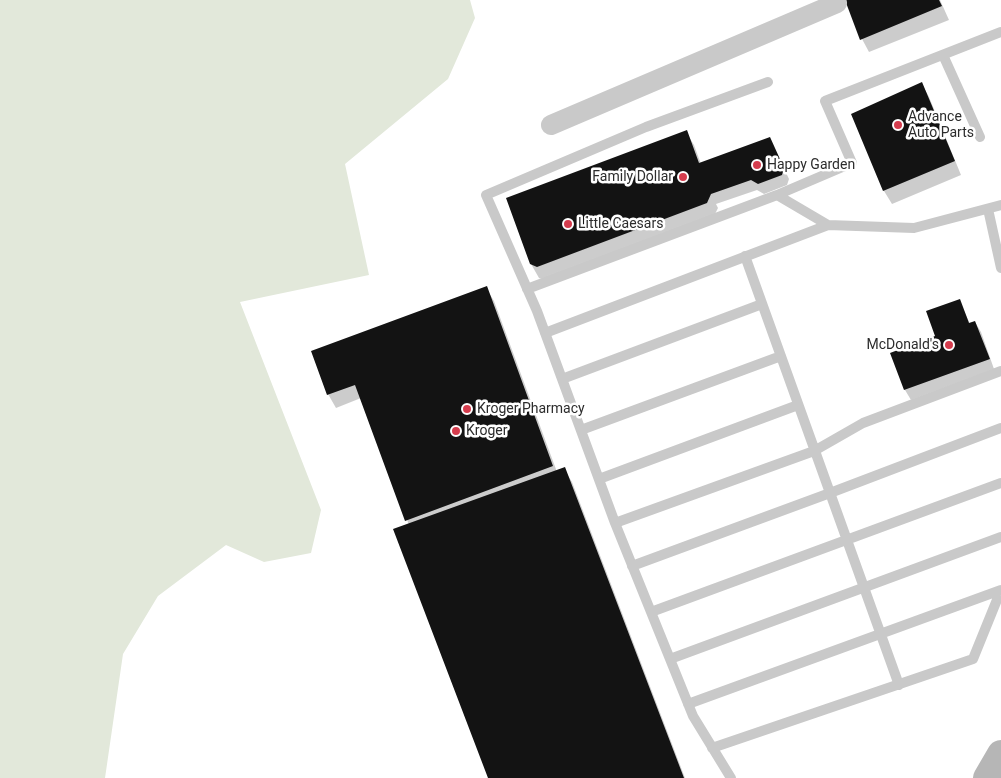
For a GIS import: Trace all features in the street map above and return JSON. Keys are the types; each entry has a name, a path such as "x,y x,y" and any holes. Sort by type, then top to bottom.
{"main road":[{"path":"987,778 1001,754"}],"street":[{"path":"551,125 836,3 835,0"}],"lane":[{"path":"527,289 777,195 852,163 825,101 1001,32"},
{"path":"943,55 980,137"},
{"path":"731,778 693,716 615,523 545,333 486,195 646,127 768,82"},
{"path":"777,195 828,224"},
{"path":"545,333 828,224 914,228 1001,205"},
{"path":"988,209 1001,268"},
{"path":"745,256 899,685"},
{"path":"562,379 762,304"},
{"path":"581,430 781,356"},
{"path":"615,523 814,451 863,423 1001,371"},
{"path":"599,479 798,405"},
{"path":"632,566 830,494 1001,428"},
{"path":"651,612 1001,483"},
{"path":"670,659 1001,537"},
{"path":"688,704 1001,590"},
{"path":"712,748 973,659 1001,590"}],"shaded area":[{"path":"0,0 470,0 475,18 448,79 345,164 369,275 240,302 321,510 311,553 264,562 226,545 158,596 123,654 105,778 0,778"}],"building":[{"path":"845,0 939,0 942,6 860,40"},
{"name":"Advance Auto Parts","path":"922,82 955,161 883,191 851,114"},
{"path":"687,130 699,163 770,137 784,168 782,175 758,184 751,180 711,194 707,203 537,267 530,264 506,198"},
{"name":"Kroger","path":"487,286 553,466 405,521 355,385 327,395 311,351"},
{"name":"McDonald's","path":"960,299 969,323 975,321 990,359 904,390 890,353 935,336 926,311"},
{"path":"565,467 684,778 488,778 393,529"}],"place":[{"name":"Advance Auto Parts","path":"898,125"},
{"name":"Happy Garden","path":"757,165"},
{"name":"Family Dollar","path":"683,177"},
{"name":"Little Caesars","path":"568,224"},
{"name":"McDonald's","path":"949,345"},
{"name":"Kroger Pharmacy","path":"467,409"},
{"name":"Kroger","path":"456,431"}]}
